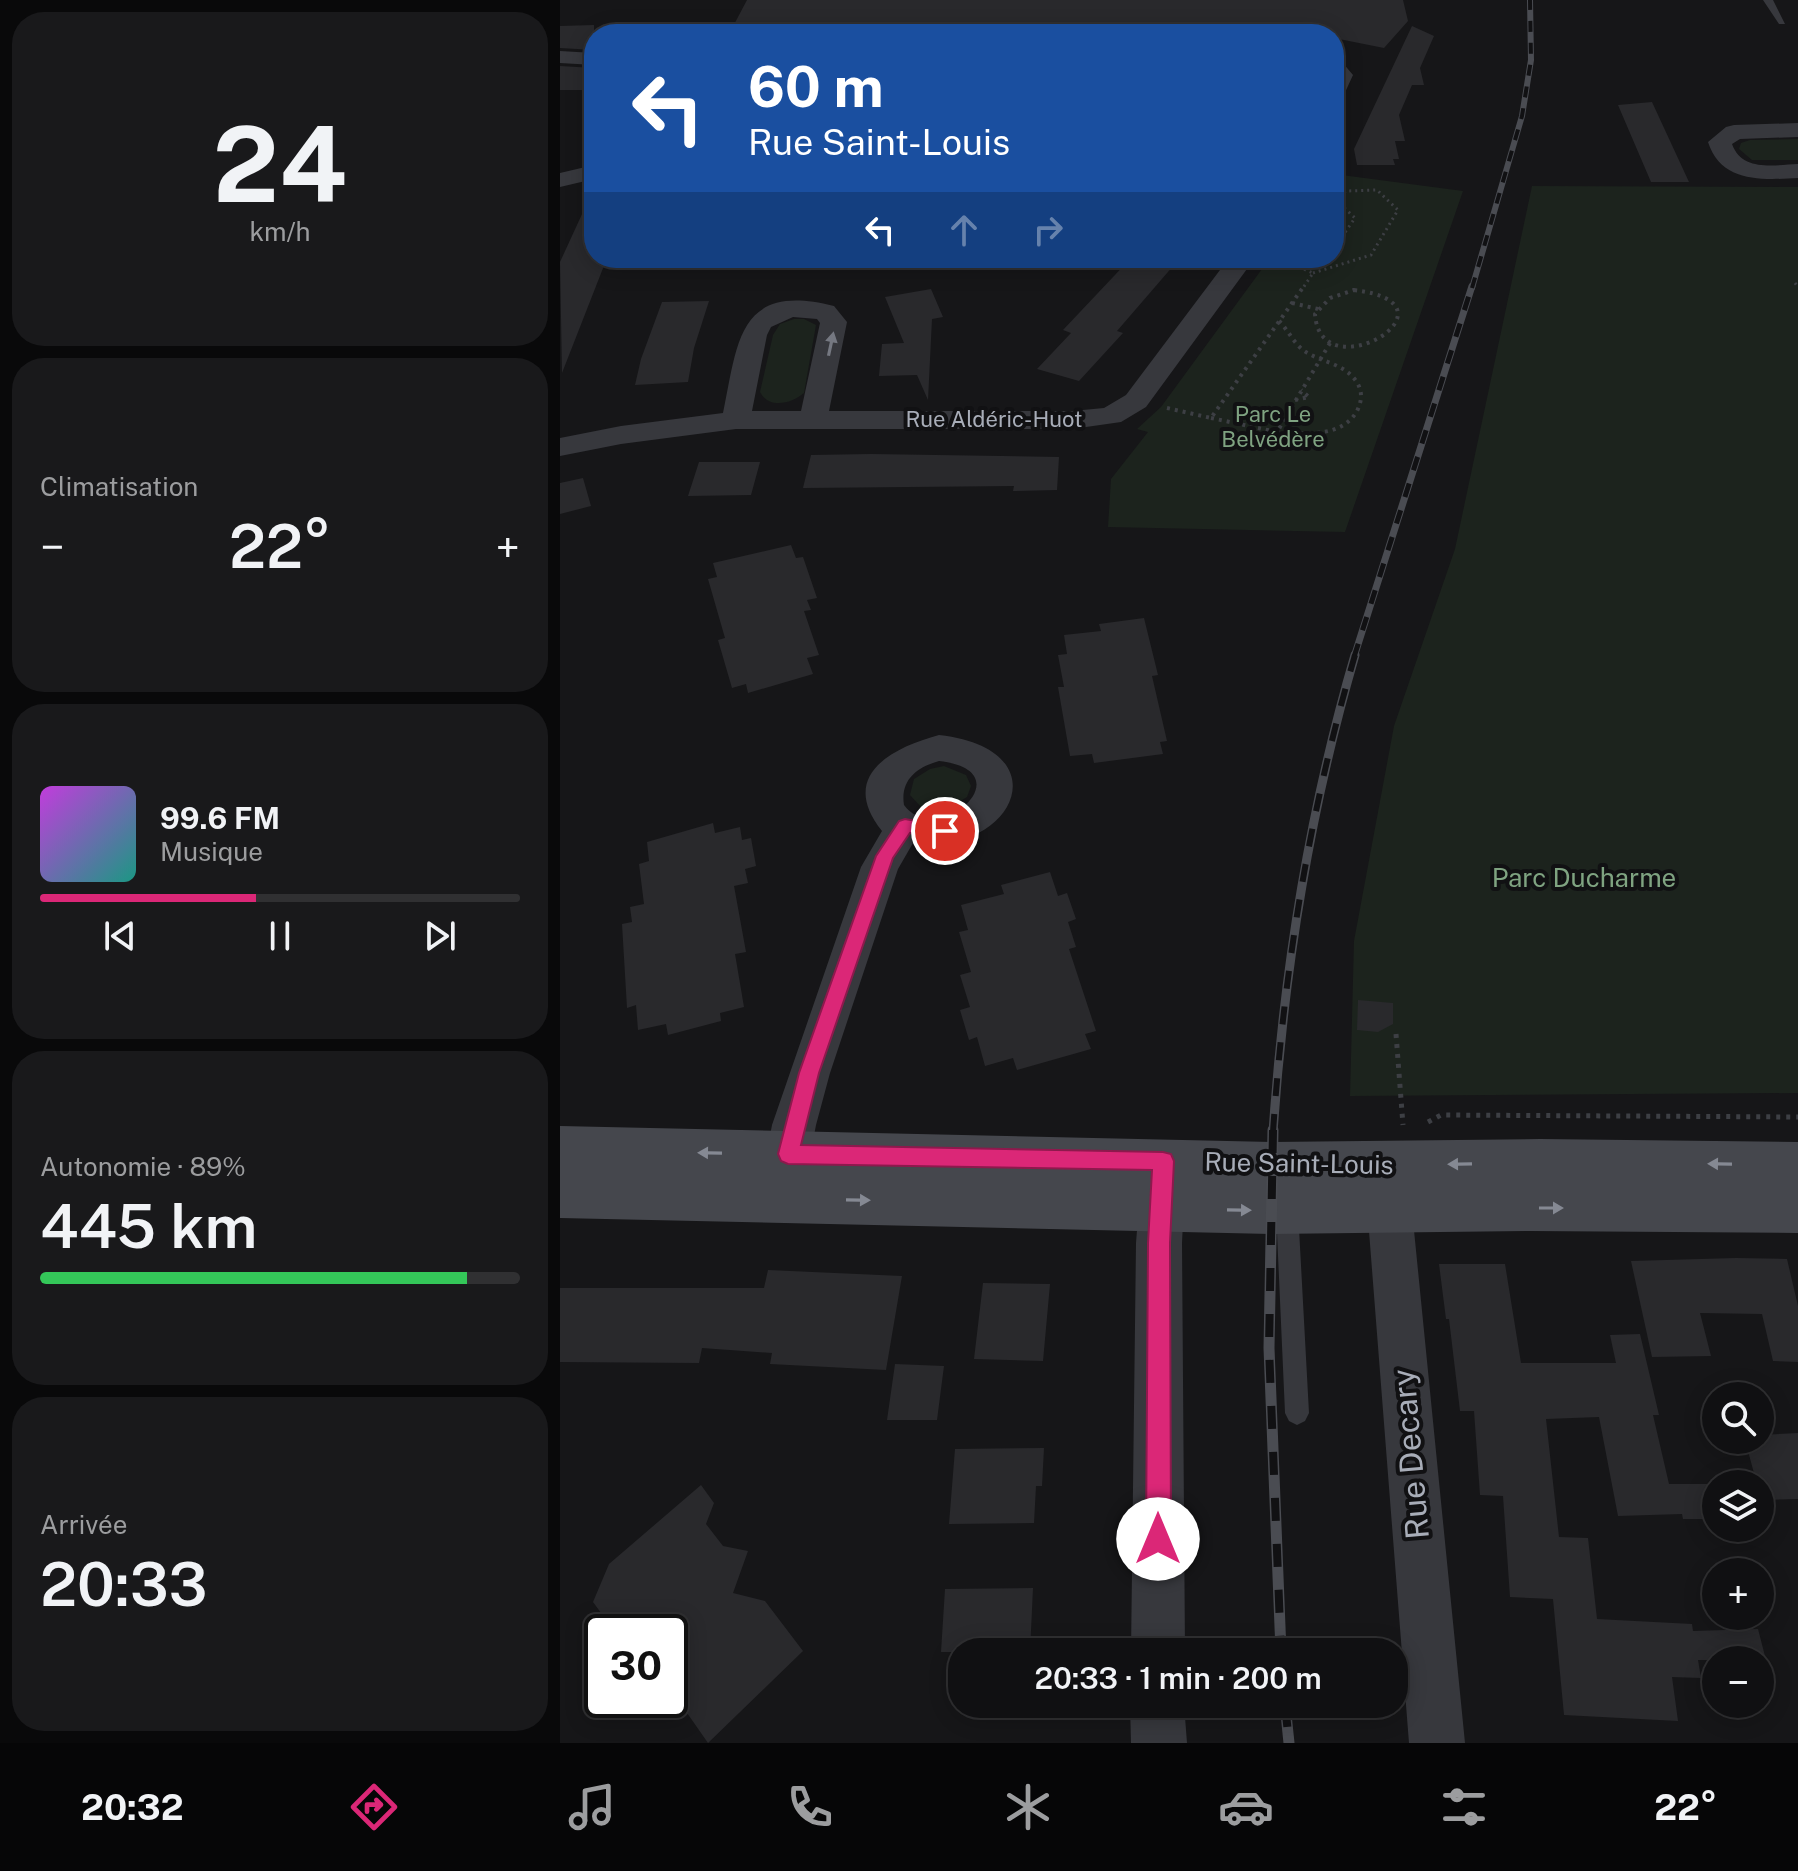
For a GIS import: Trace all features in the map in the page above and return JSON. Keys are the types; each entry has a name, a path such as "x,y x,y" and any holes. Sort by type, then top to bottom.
{"street":[{"path":"560,57 584,58"},
{"path":"1798,130 1734,132 1720,142 1727,158 1743,169 1798,171"},
{"path":"560,180 584,174"},
{"name":"Rue Aldéric-Huot","path":"560,447 621,435 736,420 1072,420 1111,416 1136,401 1235,268"},
{"path":"736,420 756,328 765,318 779,311 799,308 825,312 834,322 813,420"},
{"path":"784,1176 809,1073 880,867 905,825"},
{"name":"Rue Saint-Louis","path":"560,1149 784,1176 1162,1185 1393,1168 1540,1162 1798,1165"},
{"name":"Rue Saint-Louis","path":"1162,1185 1287,1210 1393,1168 1798,1209"},
{"name":"Rue Decary","path":"1393,1168 1437,1743"},
{"name":"Rue Saint-Louis","path":"560,1194 784,1176"},
{"path":"1158,1638 1162,1185"},
{"path":"1158,1718 1159,1743"}],"lane":[{"path":"1768,0 1782,22"},
{"path":"1287,1210 1297,1413"}],"path":[{"path":"1344,193 1377,190 1398,214 1371,255 1344,263"},
{"path":"1344,209 1355,218 1344,234"},
{"path":"1301,268 1313,273"},
{"path":"1211,418 1313,273 1329,268"},
{"path":"1361,290 1383,295 1398,310 1400,317 1394,330 1380,339 1361,346 1330,343 1316,330 1314,322 1318,309 1330,298 1361,290"},
{"path":"1291,303 1318,309"},
{"path":"1161,407 1299,435 1322,433 1340,426 1359,409 1361,393 1355,379 1343,369 1296,345 1279,321"},
{"path":"1277,432 1330,343"},
{"path":"1295,400 1309,397 1301,390"},
{"path":"1393,1168 1396,1034"},
{"name":"Rue Saint-Louis","path":"1424,1129 1433,1117 1441,1115 1798,1117"}],"green space":[{"path":"1798,139 1798,160 1752,160 1739,149 1741,143 1750,140"},
{"name":"Parc Le Belvédère","path":"1344,175 1463,191 1345,532 1108,527 1111,479 1148,432 1137,429 1161,407 1263,268 1344,268"},
{"name":"Parc Ducharme","path":"1532,186 1798,187 1798,1093 1350,1096 1354,941 1394,726 1455,549"},
{"path":"804,319 816,325 804,393 787,402 774,403 760,392 773,335 780,324"},
{"path":"944,766 966,775 971,786 967,797 946,810 921,807 910,795 914,779 930,769"}],"building":[{"path":"747,0 1403,0 1408,21 1384,48 1344,40 1344,24 734,24"},
{"path":"584,25 584,49 560,48 560,26"},
{"path":"1412,26 1434,36 1420,68 1424,85 1412,85 1399,115 1405,141 1395,141 1399,159 1393,159 1395,165 1357,165 1354,149"},
{"path":"560,66 584,67 584,90 560,90"},
{"path":"1652,102 1689,182 1651,182 1618,105"},
{"path":"584,210 584,268 603,268 562,373 560,262"},
{"path":"1122,268 1171,268 1117,331 1123,333 1079,381 1037,369 1071,333 1063,330"},
{"path":"931,289 943,317 932,319 928,400 917,375 879,376 882,344 904,343 885,297"},
{"path":"709,301 694,348 688,382 635,385 662,302"},
{"path":"811,455 1059,457 1057,490 1013,491 1014,486 803,488"},
{"path":"699,462 760,462 751,495 688,496"},
{"path":"583,478 591,506 560,514 560,483"},
{"path":"791,545 796,558 803,557 817,598 807,600 811,610 804,611 819,655 807,658 813,674 748,693 746,684 732,688 718,640 725,638 708,579 717,577 713,563"},
{"path":"1144,618 1158,675 1152,676 1167,741 1160,742 1163,754 1094,763 1092,754 1070,756 1058,687 1064,687 1058,655 1067,654 1064,635 1101,631 1099,624"},
{"path":"713,823 715,833 740,827 742,840 751,838 756,866 745,869 748,883 734,886 746,952 735,954 744,1007 720,1013 721,1021 668,1035 666,1024 638,1030 636,1005 627,1008 622,924 632,922 630,907 644,904 639,864 649,861 647,842"},
{"path":"1050,872 1058,896 1067,893 1076,919 1068,922 1076,947 1069,949 1096,1031 1085,1034 1091,1049 1017,1070 1013,1058 985,1066 977,1037 969,1040 960,1010 970,1007 960,975 971,972 959,932 968,930 961,905 1004,894 1001,885"},
{"path":"1358,1000 1393,1003 1393,1024 1378,1032 1357,1030"},
{"path":"1787,1259 1798,1306 1798,1362 1773,1361 1762,1314 1700,1313 1711,1356 1652,1357 1631,1261"},
{"path":"1439,1264 1505,1264 1521,1363 1616,1363 1610,1335 1640,1334 1659,1415 1653,1415 1669,1484 1702,1484 1702,1519 1683,1519 1682,1514 1618,1516 1599,1417 1546,1419 1559,1537 1588,1538 1597,1619 1692,1624 1693,1631 1758,1630 1762,1646 1702,1646 1702,1660 1698,1660 1701,1678 1672,1677 1678,1721 1564,1715 1553,1599 1510,1597 1503,1496 1480,1495 1474,1411 1460,1411 1449,1319 1446,1319"},
{"path":"768,1270 902,1276 886,1370 770,1364 772,1353 702,1348 699,1363 560,1362 560,1288 764,1288"},
{"path":"983,1283 1050,1284 1043,1361 974,1359"},
{"path":"895,1364 944,1366 937,1420 887,1420"},
{"path":"1798,1433 1798,1499 1774,1500 1774,1470 1753,1470 1749,1454 1774,1454 1774,1434"},
{"path":"1044,1448 1042,1486 1036,1486 1034,1523 949,1524 955,1449"},
{"path":"701,1485 714,1503 706,1524 723,1546 748,1551 733,1593 765,1601 803,1651 708,1743 688,1714 688,1614 602,1614 593,1602 609,1564"},
{"path":"1033,1588 1031,1638 948,1638 948,1652 941,1652 945,1589"}],"railway":[{"path":"1472,288 1522,116 1531,60 1530,0"},
{"path":"1354,657 1472,286"},
{"path":"1273,1132 1284,1011 1301,892 1324,773 1355,655"},
{"path":"1273,1130 1269,1348 1280,1638"},
{"path":"1286,1718 1289,1743"}],"route":[{"path":"945,831 928,831 905,825 885,856 809,1073 788,1154 1163,1161 1159,1243 1158,1539"}]}
